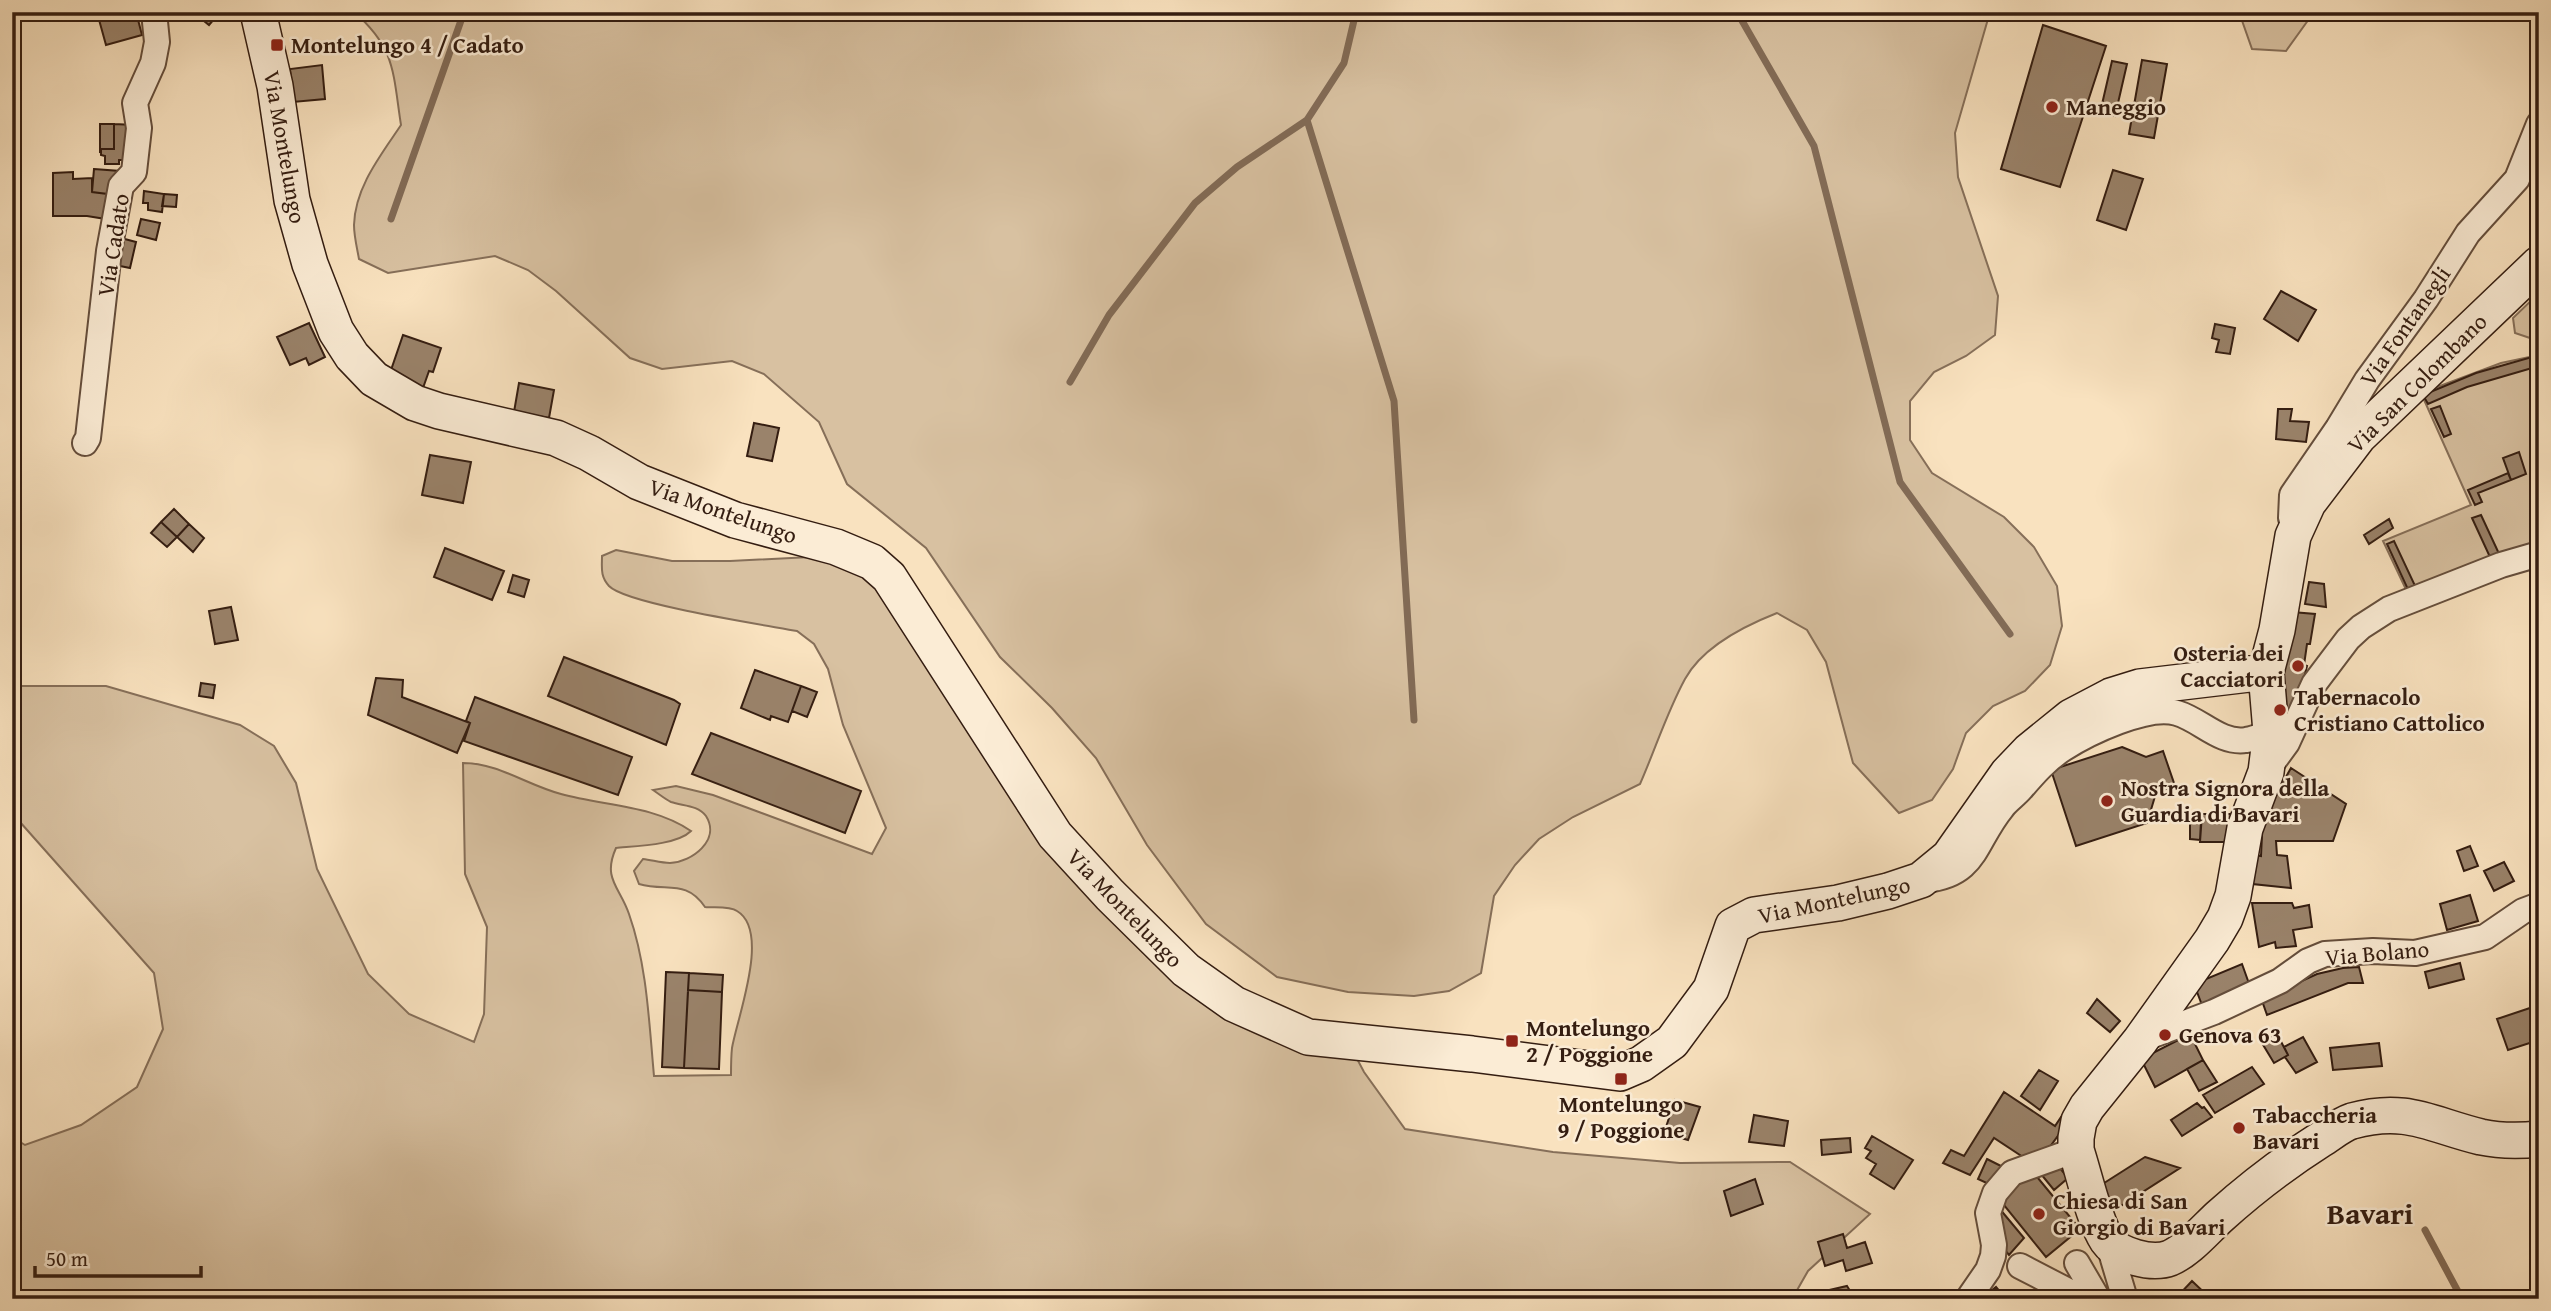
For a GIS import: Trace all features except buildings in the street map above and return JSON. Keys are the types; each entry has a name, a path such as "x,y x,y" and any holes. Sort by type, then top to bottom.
{"street":[{"name":"Via Cadato","path":"85,443 88,438 109,251 121,186 134,172 139,128 135,103 153,63 157,43 154,12"},
{"name":"Via Montelungo","path":"258,12 275,86 292,200 310,264 336,331 352,356 374,379 415,403 556,438 589,453 639,482 735,520 836,547 872,562 889,577 1055,835 1110,895 1186,970 1234,1004 1308,1037 1620,1073 1641,1064 1672,1042 1711,989 1733,926 1754,915 1838,903 1921,880 1949,857 2008,773 2029,751 2071,717 2111,696 2140,687 2266,672"},
{"name":"Via Fontanegli","path":"2293,536 2292,495 2468,233 2517,179 2539,124"},
{"name":"Via San Colombano","path":"2076,1150 2079,1121 2212,940 2225,918 2233,896 2245,828 2266,772 2271,732 2266,672 2277,630 2293,536 2308,503 2359,436 2539,264"},
{"path":"2266,772 2287,743 2315,684 2348,639 2368,621 2389,609 2501,565 2539,554"},
{"path":"1921,880 1943,878 1959,872 2002,807 2043,763 2065,748 2124,718 2162,712 2177,713 2227,739 2245,740 2271,732"},
{"name":"Via Bolano","path":"2140,1041 2214,1012 2280,981 2308,961 2325,954 2427,951 2485,937 2523,911 2539,905"},
{"path":"2108,1242 2120,1251 2146,1259 2157,1261 2169,1258 2181,1251 2289,1160 2347,1123 2365,1118 2405,1116 2434,1121 2480,1136 2518,1141 2539,1139"},
{"path":"1968,1299 1988,1270 1993,1256 1994,1245 1988,1213 1995,1193 2012,1172 2076,1150 2125,1299"},
{"path":"2077,1263 2098,1299"},
{"path":"2020,1266 2068,1291 2090,1299"}],"shaded area":[{"path":"354,12 1990,12 1955,133 1958,177 1998,296 1995,335 1966,356 1934,372 1910,401 1910,440 1932,473 2004,517 2034,547 2057,586 2062,626 2050,665 2025,691 1993,706 1966,733 1953,769 1932,800 1899,813 1853,763 1826,662 1807,630 1777,613 1725,638 1693,667 1672,705 1640,784 1573,817 1539,839 1515,865 1494,896 1481,973 1449,991 1414,996 1348,992 1277,977 1206,924 1147,845 1096,758 1052,708 1000,657 926,548 847,484 819,422 764,374 732,361 662,369 630,358 556,291 528,270 495,256 388,273 359,259 354,225 359,198 370,172 401,125 394,76 385,50 368,25"},
{"path":"2239,12 2309,12 2309,19 2286,51 2252,49"},
{"path":"2539,293 2539,341 2515,333 2513,318"},
{"path":"2539,355 2539,546 2410,598 2383,541 2471,505 2421,393 2501,363"},
{"path":"616,550 672,561 830,556 867,570 1107,913 1355,1055 1405,1129 1553,1152 1680,1163 1790,1162 1870,1214 1808,1271 1792,1299 12,1299 12,1137 25,1145 81,1125 137,1087 163,1029 154,973 12,813 12,686 106,686 240,725 274,746 296,783 317,869 368,974 409,1014 474,1042 484,1014 487,927 465,874 463,763 500,770 561,794 645,811 676,822 691,831 685,836 666,842 616,848 611,868 614,882 629,914 640,953 654,1076 731,1075 732,1048 752,955 747,921 734,909 705,907 698,898 683,890 639,884 634,871 643,859 670,863 687,859 702,848 710,833 710,825 703,812 671,802 653,790 676,786 713,795 872,854 886,828 843,725 828,669 814,644 797,631 668,607 621,593 609,586 602,572 602,556"}],"waterway":[{"path":"391,219 464,12"},
{"path":"1070,382 1109,315 1195,203 1237,167 1307,120 1344,63 1356,12"},
{"path":"1737,12 1814,146 1900,482 2010,634"},
{"path":"1307,120 1394,401 1414,720"},
{"path":"2425,1230 2462,1299"}],"place":[{"name":"Montelungo 4 / Cadato","path":"277,45"},
{"name":"Maneggio","path":"2052,107"},
{"name":"Osteria dei Cacciatori","path":"2298,666"},
{"name":"Tabernacolo Cristiano Cattolico","path":"2280,710"},
{"name":"Nostra Signora della Guardia di Bavari","path":"2107,801"},
{"name":"Genova 63","path":"2165,1035"},
{"name":"Montelungo 2 / Poggione","path":"1512,1041"},
{"name":"Montelungo 9 / Poggione","path":"1621,1079"},
{"name":"Tabaccheria Bavari","path":"2239,1128"},
{"name":"Chiesa di San Giorgio di Bavari","path":"2039,1214"}],"district":[{"name":"Bavari","path":"2370,1214"}]}
